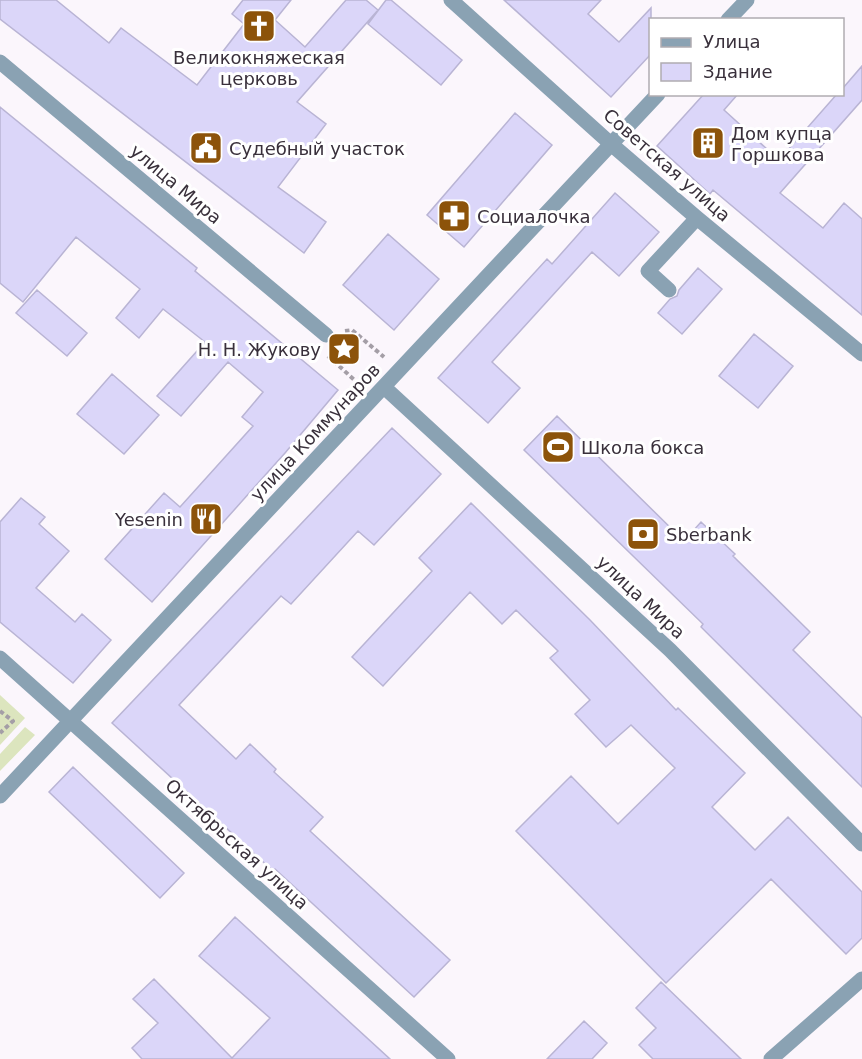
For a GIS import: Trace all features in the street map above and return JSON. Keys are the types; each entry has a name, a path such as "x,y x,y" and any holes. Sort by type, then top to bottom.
{"street":[{"name":"Советская улица","path":"451,0 611,144 862,354"},
{"path":"730,18 747,0"},
{"name":"улица Мира","path":"0,62 326,334"},
{"name":"улица Коммунаров","path":"0,796 656,96"},
{"path":"669,290 648,271 697,218"},
{"name":"улица Мира","path":"379,392 670,650 862,844"},
{"name":"Октябрьская улица","path":"0,658 448,1059"},
{"path":"771,1059 862,979"}],"path":[{"path":"379,392 327,355 326,334 352,330 400,370"},
{"path":"0,711 13,721 0,733"}],"green space":[{"path":"0,695 25,718 0,745"},
{"path":"25,727 35,735 0,771 0,754"}],"building":[{"path":"0,0 56,0 109,43 121,28 197,85 244,24 232,14 243,0 291,0 275,20 305,47 346,0 366,0 378,10 297,102 326,124 278,187 326,222 304,253 0,19"},
{"path":"386,0 391,0 462,60 441,85 368,24"},
{"path":"504,0 601,0 588,14 619,42 651,8 649,56 611,97"},
{"path":"862,66 862,100 780,193 823,228 844,203 862,219 862,315 713,190 710,194 657,146 702,96 736,96 724,110 779,160 835,96 844,96 844,87"},
{"path":"0,107 197,268 195,271 338,390 152,602 105,559 164,493 180,507 253,426 242,417 263,392 228,362 181,416 157,396 205,342 163,309 139,338 116,318 140,289 76,237 23,302 0,283"},
{"path":"515,113 552,145 464,247 427,215"},
{"path":"615,193 659,232 619,276 592,252 492,362 520,388 488,423 438,378 547,259 552,264"},
{"path":"388,234 439,279 394,330 343,285"},
{"path":"698,268 722,289 682,334 658,313 670,299 677,296 679,290"},
{"path":"37,290 87,333 67,356 16,313"},
{"path":"754,334 793,366 758,408 719,376"},
{"path":"112,374 159,415 124,454 77,414"},
{"path":"557,416 684,541 701,522 810,632 793,650 862,718 862,787 701,627 703,624 524,450"},
{"path":"392,428 441,474 374,545 358,531 291,604 281,596 179,705 236,759 250,744 276,769 274,772 323,817 310,831 450,960 414,997 112,723"},
{"path":"21,498 45,517 39,524 69,551 36,588 75,622 82,614 111,640 73,683 0,622 0,522"},
{"path":"471,503 590,620 676,710 678,708 745,773 712,807 755,850 788,817 862,892 862,938 846,954 771,879 666,983 516,831 571,776 618,824 675,768 631,725 606,747 575,714 590,700 550,658 558,651 516,610 502,624 470,592 383,686 352,657 432,571 419,558"},
{"path":"73,767 184,873 160,898 49,792"},
{"path":"235,917 390,1059 142,1059 132,1048 158,1023 133,999 154,979 232,1058 270,1018 199,956"},
{"path":"661,982 741,1059 653,1059 639,1045 656,1028 636,1008"},
{"path":"584,1021 607,1043 592,1059 547,1059"}],"place":[{"name":"Великокняжеская церковь","path":"259,26"},
{"name":"Дом купца Горшкова","path":"708,143"},
{"name":"Судебный участок","path":"206,148"},
{"name":"Социалочка","path":"454,216"},
{"name":"Н. Н. Жукову","path":"344,349"},
{"name":"Школа бокса","path":"558,447"},
{"name":"Yesenin","path":"206,519"},
{"name":"Sberbank","path":"643,534"}]}
